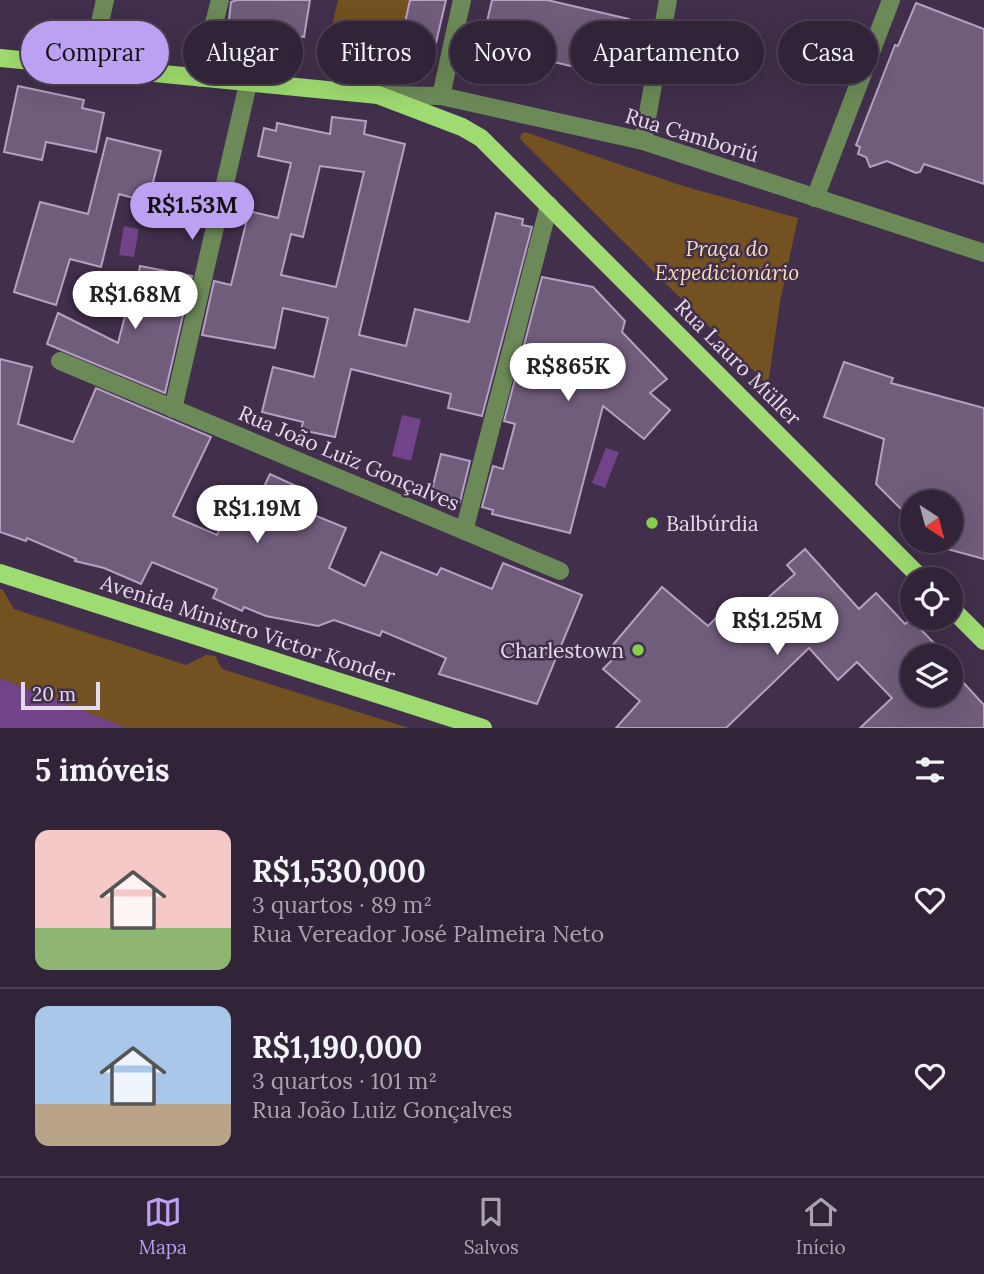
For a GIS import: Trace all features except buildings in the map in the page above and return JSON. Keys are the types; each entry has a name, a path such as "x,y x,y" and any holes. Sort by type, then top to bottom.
{"main road":[{"name":"Rua Lauro Müller","path":"0,58 21,60"},
{"name":"Rua Lauro Müller","path":"259,84 378,95 461,127 481,138 910,567"},
{"name":"Avenida Ministro Victor Konder","path":"0,573 483,728"},
{"path":"963,620 984,641"}],"street":[{"path":"100,21 105,0"},
{"path":"215,21 220,0"},
{"path":"441,96 462,0"},
{"path":"643,141 668,0"},
{"path":"815,198 891,0"},
{"path":"173,409 248,84"},
{"name":"Rua Camboriú","path":"378,95 441,96 643,141 984,253"},
{"name":"Rua João Luiz Gonçalves","path":"60,361 464,531 548,205"},
{"path":"464,531 560,571"}],"green space":[{"path":"338,0 410,0 406,21 333,21"},
{"name":"Praça do Expedicionário","path":"525,132 683,186 798,218 780,302 768,385 520,139"},
{"path":"0,589 14,609 186,665 206,655 215,656 222,669 409,728 126,728 0,678"}],"shaded area":[{"path":"124,226 139,229 134,257 119,255"},
{"path":"402,415 421,419 411,461 392,456"},
{"path":"606,448 619,452 605,488 592,483"},
{"path":"0,678 127,728 0,728"}],"place":[{"name":"Balbúrdia","path":"652,523"},
{"name":"Charlestown","path":"638,650"}]}
